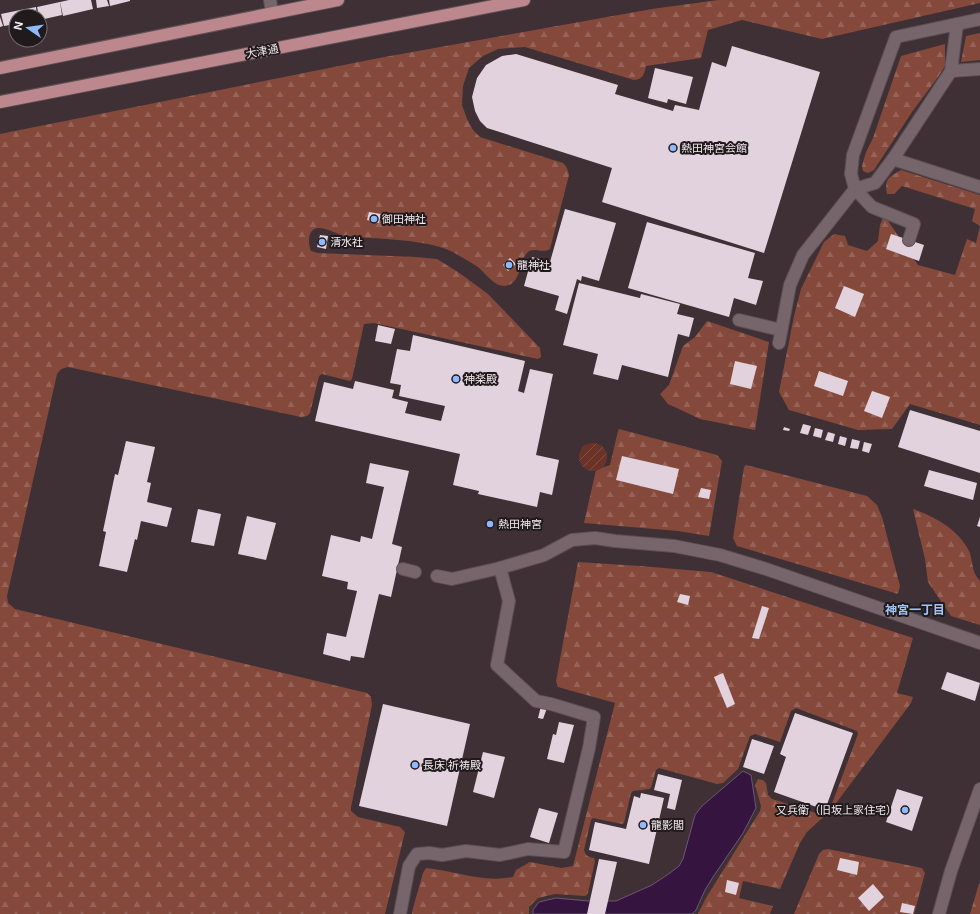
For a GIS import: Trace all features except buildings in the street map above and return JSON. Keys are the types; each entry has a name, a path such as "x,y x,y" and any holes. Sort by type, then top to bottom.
{"main road":[{"path":"0,68 272,12 338,0"},
{"name":"大津通","path":"0,102 524,0"}],"street":[{"path":"270,0 272,12"},
{"path":"909,240 914,224 872,207 855,189 851,174 853,155 896,37 980,19"},
{"path":"739,320 780,336 790,285 803,255 855,189 875,183 893,159 951,71 956,24"},
{"path":"951,71 980,69"},
{"path":"893,159 980,187"},
{"path":"437,576 452,579 500,568 544,555 572,540 595,538 674,546 720,555 766,569 980,643"},
{"path":"400,914 409,866 417,854 429,853 442,855 466,851 500,855 528,849 564,852 589,748 594,717 536,701 497,665 509,601 500,568"},
{"path":"939,914 951,871 980,789"}],"green space":[{"path":"718,0 980,0 980,3 822,39 742,20 708,30 701,58 646,66 643,76 634,80 525,47 498,49 483,56 469,68 463,86 462,105 473,130 480,137 563,163 568,170 569,175 550,249 544,251 529,251 524,257 514,282 510,285 504,286 493,282 478,267 454,253 446,249 423,243 346,236 317,228 311,232 309,245 311,251 318,253 437,259 488,294 540,348 541,357 538,359 374,323 364,324 352,379 350,381 322,374 319,376 310,413 307,416 301,417 68,367 61,369 57,374 7,596 8,603 15,609 367,693 371,697 372,705 351,811 358,817 400,827 405,832 385,914 0,914 0,134 379,58 652,9"},
{"path":"980,33 980,60 961,62 966,36"},
{"path":"945,44 945,66 938,77 912,112 874,170 868,173 863,171 862,166 866,152 873,138 901,56"},
{"path":"901,170 980,195 980,226 972,221 975,209 902,186 894,194 887,194 886,185 888,179"},
{"path":"884,215 918,265 955,275 967,239 976,243 980,226 980,425 910,404 892,429 858,430 789,410 779,392 794,316 801,289 824,242 834,234 845,236 848,245 867,251 878,241 880,225"},
{"path":"707,321 769,342 755,430 700,419 668,404 660,394 669,385 683,346 695,337"},
{"path":"619,429 717,455 722,461 709,536 678,531 584,523 596,470 610,465"},
{"path":"746,465 867,496 877,505 882,517 900,586 898,594 737,546 733,538 744,467"},
{"path":"913,509 937,520 951,529 968,549 973,569 980,581 980,625 951,616 928,582 925,559"},
{"path":"578,562 711,572 913,638 897,693 913,697 911,703 831,810 807,832 800,843 780,889 743,881 739,898 773,906 770,914 698,914 706,898 760,811 761,806 755,785 758,779 763,780 766,783 768,795 772,799 822,815 830,809 858,734 857,731 796,708 791,711 780,742 755,734 750,736 738,769 723,783 717,784 659,768 656,770 651,788 633,791 631,793 624,823 622,824 593,818 591,820 584,850 586,855 594,858 595,861 588,893 585,896 555,894 538,898 529,907 529,914 412,914 423,873 426,868 491,879 513,877 516,870 530,862 561,868 573,866 615,703 558,687 556,681"},
{"path":"828,849 922,868 925,873 914,914 794,914 819,854 823,850"},
{"path":"980,883 980,914 970,914 979,884"}],"shaded area":[{"path":"593,443 603,447 607,457 603,467 593,471 583,467 579,457 583,447"},
{"path":"743,771 751,775 756,808 743,833 713,877 696,910 692,914 533,914 533,910 539,902 556,898 588,901 616,901 652,885 670,873 679,866 683,859 695,815 702,806"}],"place":[{"name":"熱田神宮会館","path":"673,148"},
{"name":"御田神社","path":"374,219"},
{"name":"清水社","path":"322,242"},
{"name":"龍神社","path":"509,265"},
{"name":"神楽殿","path":"456,379"},
{"name":"熱田神宮","path":"490,524"},
{"name":"長床 祈祷殿","path":"415,765"},
{"name":"又兵衛（旧坂上家住宅）","path":"905,810"},
{"name":"龍影閣","path":"643,825"}],"district":[{"name":"神宮一丁目","path":"915,609"}]}
